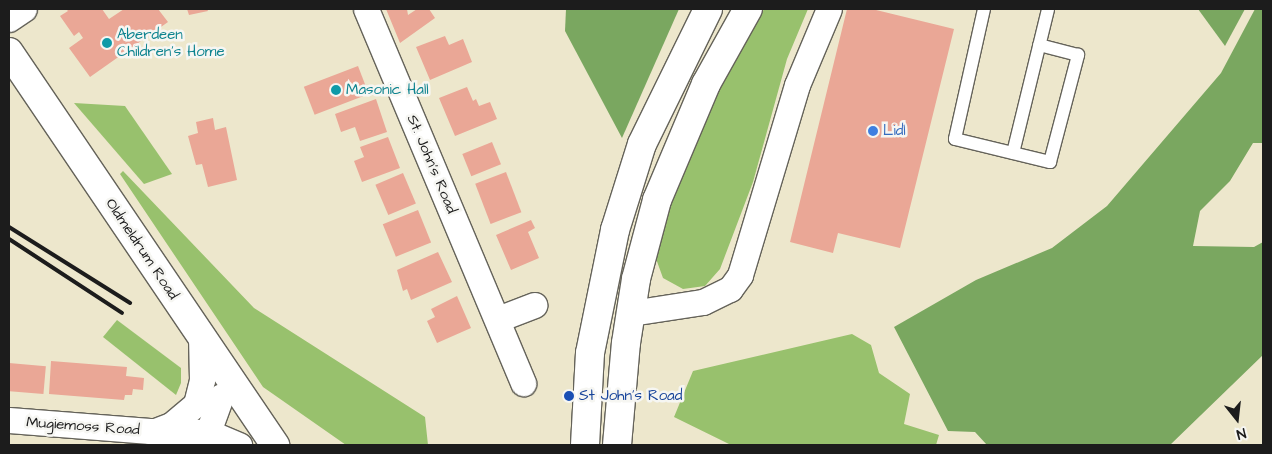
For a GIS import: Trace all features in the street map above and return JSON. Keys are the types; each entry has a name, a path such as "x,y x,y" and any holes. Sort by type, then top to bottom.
{"main road":[{"path":"585,445 590,353 615,230 642,144 708,9"},
{"path":"617,445 631,313 647,238 673,156 706,84 748,9"},
{"name":"Oldmeldrum Road","path":"9,52 275,445"}],"street":[{"path":"9,20 24,9"},
{"name":"St. John's Road","path":"366,9 498,319 523,383"},
{"path":"631,313 704,302 730,289 740,275 797,85 829,9"},
{"path":"498,319 534,305"},
{"name":"Mugiemoss Road","path":"158,430 171,425 196,404 202,380 201,337"},
{"path":"208,432 221,396"},
{"name":"Mugiemoss Road","path":"9,420 208,432 239,445"}],"lane":[{"path":"984,9 955,139 1050,162 1078,55 1039,46"},
{"path":"1013,153 1048,9"}],"green space":[{"path":"566,9 679,9 622,138 565,31"},
{"path":"764,9 808,9 787,59 753,182 720,269 705,286 683,289 663,278 655,256 671,201 709,106"},
{"path":"1198,9 1245,9 1225,46"},
{"path":"1255,9 1263,9 1263,143 1253,143 1230,181 1200,211 1193,246 1254,247 1263,242 1263,355 1170,445 987,445 975,432 948,431 894,327 976,280 1052,248 1107,206 1221,73"},
{"path":"74,103 125,106 172,174 144,184"},
{"path":"123,171 254,308 425,417 428,445 346,445 263,387 120,174"},
{"path":"117,320 181,368 181,383 176,395 103,337"},
{"path":"852,334 871,345 879,373 910,394 904,424 939,435 936,445 731,445 674,417 693,371"}],"building":[{"name":"Aberdeen Children's Home","path":"66,9 102,9 109,19 124,9 158,9 168,22 90,77 69,48 83,38 79,32 74,36 60,16 68,11"},
{"path":"187,9 207,9 208,11 189,15"},
{"path":"386,9 407,9 408,15 417,9 429,9 435,18 400,43"},
{"name":"Lidl","path":"847,9 872,9 954,29 900,248 838,233 833,253 790,242"},
{"path":"445,36 449,45 463,39 472,62 430,80 416,47"},
{"name":"Masonic Hall","path":"358,66 369,94 315,115 304,87"},
{"path":"467,87 473,101 476,99 479,106 490,102 497,119 455,136 439,98"},
{"path":"376,99 387,132 360,141 355,127 341,132 335,114"},
{"path":"213,118 215,130 226,127 237,180 208,187 202,164 196,165 188,136 198,133 196,122"},
{"path":"388,137 400,168 362,182 354,161 364,157 360,147"},
{"path":"492,142 501,164 471,176 462,154"},
{"path":"506,172 521,212 491,224 475,184"},
{"path":"403,173 416,203 388,215 375,185"},
{"path":"418,210 431,242 396,257 383,224"},
{"path":"531,220 535,228 528,232 539,258 511,270 496,235"},
{"path":"438,252 452,282 411,300 407,289 403,291 397,270"},
{"path":"457,296 471,328 437,343 427,321 435,317 431,309"},
{"path":"51,361 127,367 126,376 144,378 143,390 133,389 132,395 125,395 124,400 49,394"},
{"path":"9,363 46,366 43,394 9,391"}],"railway":[{"path":"9,227 130,303"},
{"path":"9,239 122,313"}],"place":[{"name":"Aberdeen Children's Home","path":"107,43"},
{"name":"Masonic Hall","path":"336,90"},
{"name":"Lidl","path":"873,131"},
{"name":"St John's Road","path":"569,396"}]}
